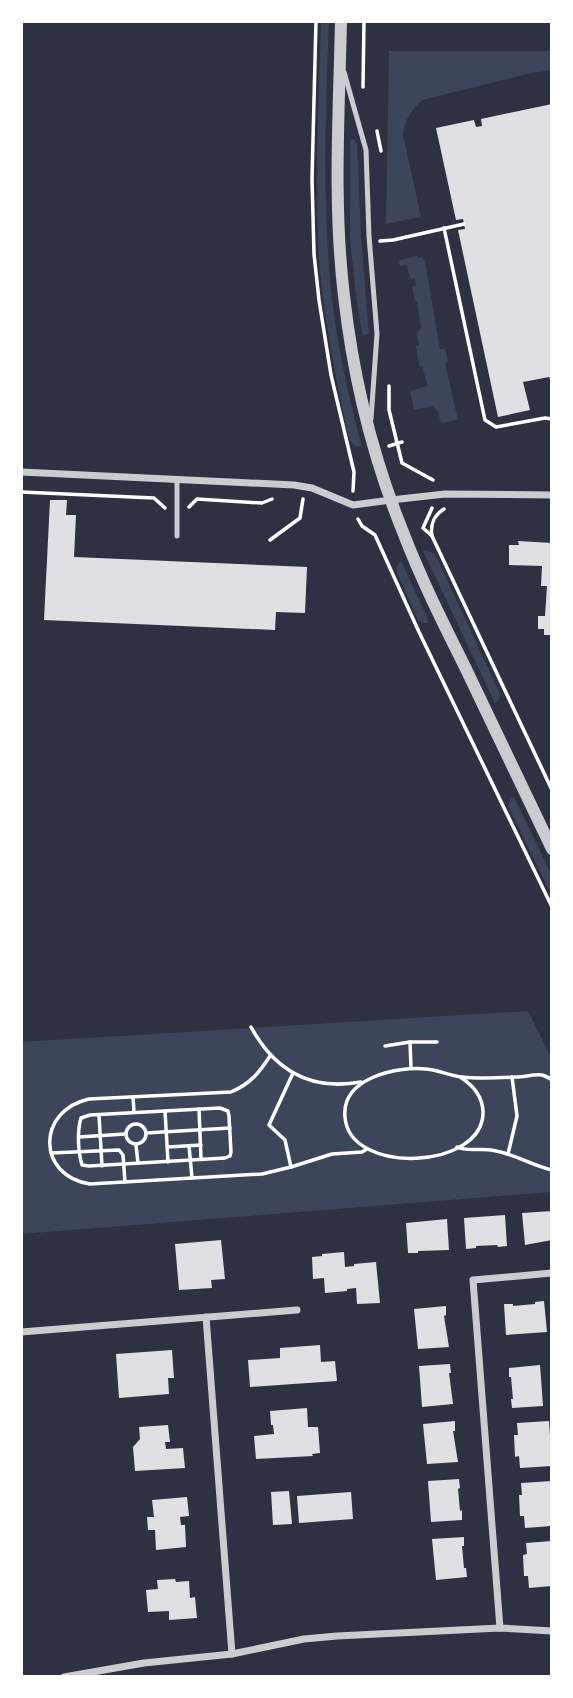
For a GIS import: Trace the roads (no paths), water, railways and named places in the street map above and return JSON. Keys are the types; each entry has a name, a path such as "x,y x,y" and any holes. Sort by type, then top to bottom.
{"street":[{"path":"341,21 338,194 344,297 358,382 370,432 408,546 429,595 552,849"},
{"path":"21,472 294,485 312,488 353,505 445,494 552,495"},
{"path":"500,1628 473,1280 552,1273"},
{"path":"21,1332 297,1310"},
{"path":"206,1317 232,1654"},
{"path":"64,1677 144,1663 232,1654 304,1639 500,1628 552,1631"}],"lane":[{"path":"340,60 366,150 369,236 377,334 370,432"},
{"path":"177,480 177,536"}]}
